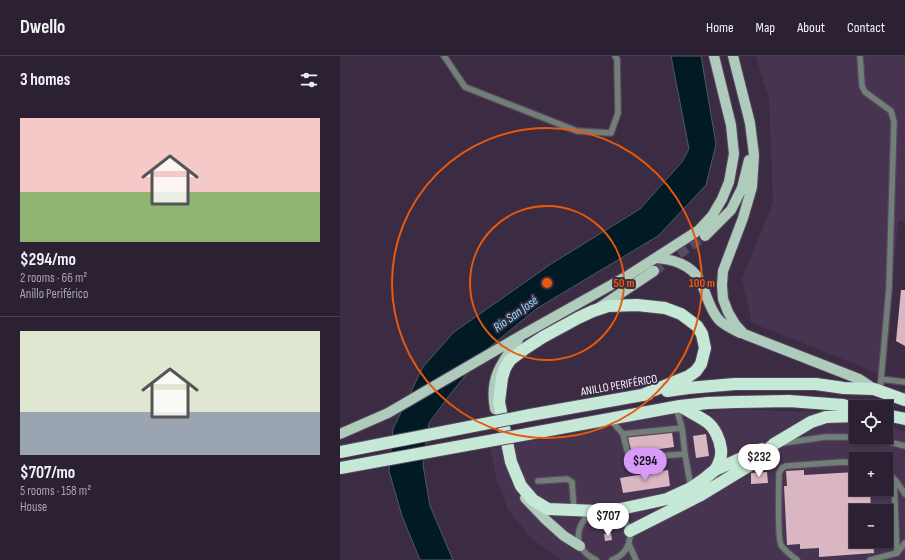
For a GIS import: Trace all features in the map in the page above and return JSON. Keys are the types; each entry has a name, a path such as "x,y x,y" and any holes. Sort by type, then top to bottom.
{"highway":[{"path":"597,511 548,509 533,500 521,486 511,462 499,402 504,368 510,360 543,337 593,311 608,306 637,305 665,308 681,314 697,326 702,334 705,348 701,364 696,371 689,376 642,395"},
{"name":"ANILLO PERIFÉRICO","path":"340,452 530,415 688,388 735,384 816,384 844,388 879,387 905,400"},
{"path":"340,468 610,419 708,403 788,402 849,407"},
{"path":"678,407 707,422 713,428 722,450 719,463 715,470"},
{"path":"611,511 667,499 691,488 715,470 774,444 811,422 826,417 849,416"},
{"path":"893,416 905,419"},
{"path":"630,531 699,496 750,465 774,444"}],"main road":[{"path":"340,434 388,413 629,275 699,230 712,216 722,200 729,182 734,154 732,125 714,56"},
{"path":"733,56 750,123 754,155 752,187 743,218 722,271 722,285 723,299 728,312 735,324 744,334"},
{"path":"705,236 731,210 742,188 748,161 750,123"},
{"path":"656,258 666,258 676,261 694,272 700,280 714,313 720,321 728,327 879,387"},
{"path":"593,311 654,271"},
{"path":"522,335 502,362 496,374 494,383 493,401 505,463 516,487 528,501 564,536 580,546"}],"lane":[{"path":"444,56 465,87 577,131 611,133 618,113 617,59 615,56"},
{"path":"860,56 862,86 865,92 891,110 894,122 889,288 879,387 905,382"},
{"path":"678,407 691,488"},
{"path":"610,419 623,434 630,457 685,454"},
{"path":"623,434 682,428"},
{"path":"774,444 802,439 849,437"},
{"path":"893,443 905,446"},
{"path":"797,560 780,544 779,473 782,468 786,466 849,462"},
{"path":"894,479 905,494"},
{"path":"894,479 897,553"},
{"path":"538,481 570,480 572,482 574,510"},
{"path":"596,560 584,552 580,546 578,537 579,529 583,521 589,515 597,511 604,510 618,514 624,519 630,531 629,544 625,551 619,557 612,560"},
{"path":"629,544 636,560"},
{"path":"870,560 897,553 905,544"}],"shaded area":[{"path":"756,56 905,56 905,222 898,221 885,376 752,323 742,279 773,203 769,100"},
{"path":"739,409 816,412 849,419 849,444 893,444 893,428 905,431 905,560 561,560 532,539 508,510 497,481 490,449 670,415"}],"water":[{"name":"Río San José","path":"671,56 701,56 716,144 706,185 658,236 536,309 486,350 448,397 429,423 423,465 430,506 453,560 420,560 402,516 389,471 393,429 423,367 454,332 551,264 640,209 682,162 689,149"}],"building":[{"path":"901,290 905,290 905,346 896,341"},
{"path":"672,432 674,447 630,453 628,437"},
{"path":"706,434 709,456 696,458 693,436"},
{"path":"668,470 670,486 623,493 620,478"},
{"path":"804,470 804,475 849,472 849,496 870,496 871,504 849,504 849,548 874,548 874,553 819,557 819,548 800,549 800,544 787,545 784,486 787,486 786,471"},
{"path":"767,472 768,483 751,484 751,473"},
{"path":"611,533 612,540 605,541 604,534"}],"tunnel":[{"path":"654,271 705,236"}]}
